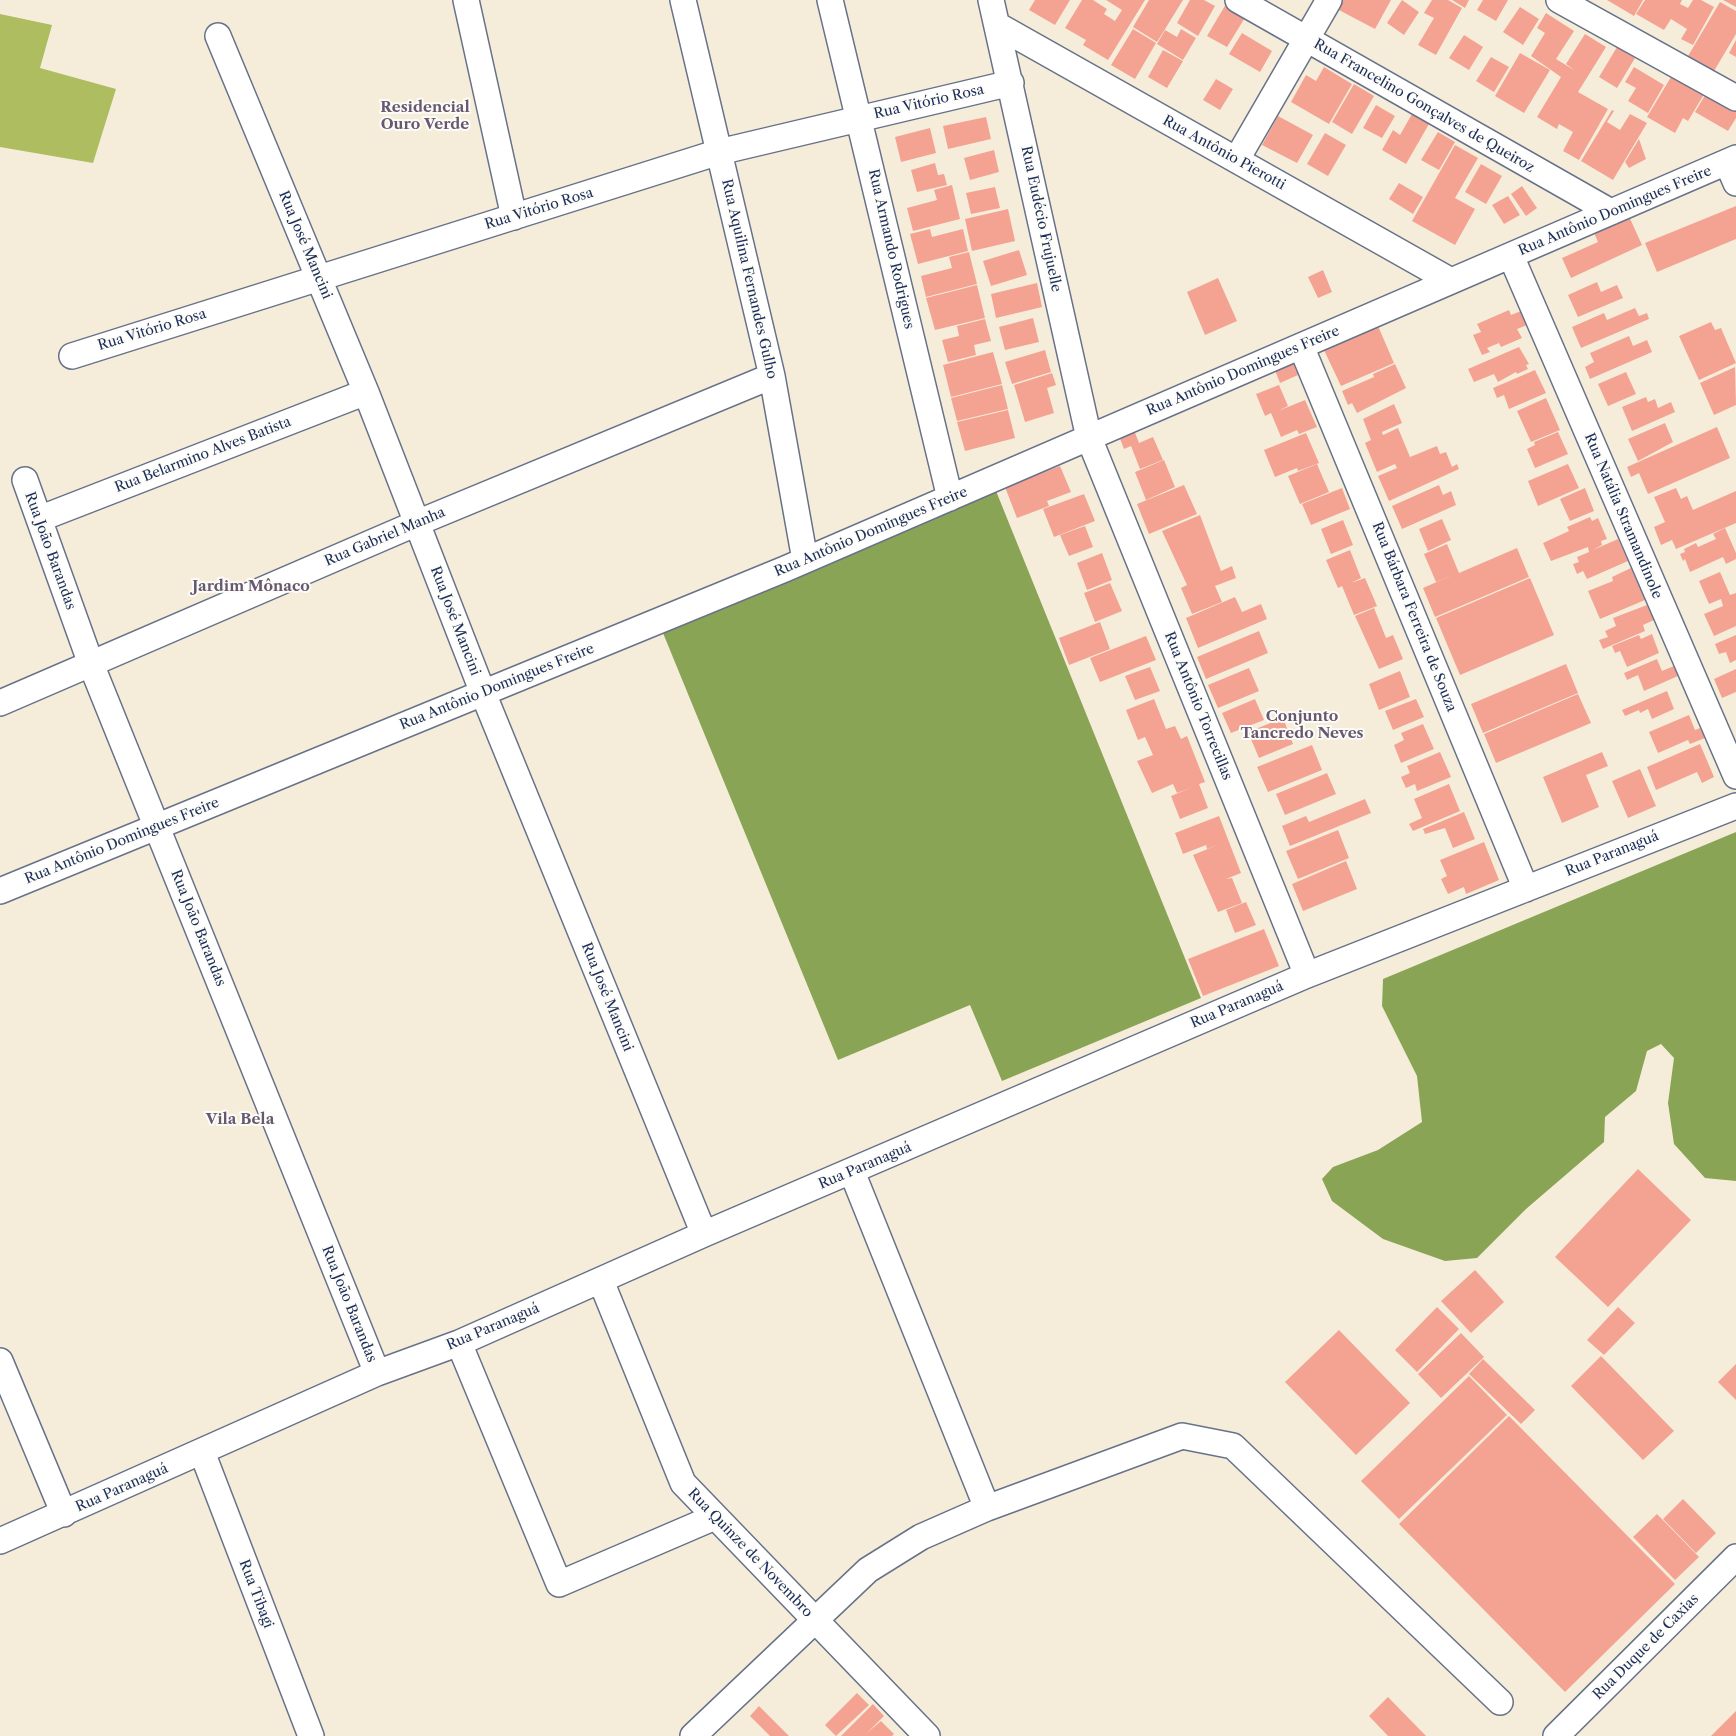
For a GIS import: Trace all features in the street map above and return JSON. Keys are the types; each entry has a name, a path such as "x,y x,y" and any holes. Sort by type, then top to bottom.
{"street":[{"path":"466,0 514,217"},
{"name":"Rua Aquilina Fernandes Gulho","path":"682,0 720,152 772,376 805,560"},
{"name":"Rua Armando Rodrigues","path":"830,0 860,118 950,498"},
{"name":"Rua Eudécio Frujuelle","path":"991,0 1011,83 1088,438"},
{"name":"Rua Francelino Gonçalves de Queiroz","path":"1238,0 1610,212"},
{"path":"1237,159 1328,0"},
{"path":"1560,0 1736,98"},
{"name":"Rua Antônio Pierotti","path":"997,25 1451,281"},
{"name":"Rua José Mancini","path":"218,36 366,392 483,693 704,1234"},
{"name":"Rua Vitório Rosa","path":"72,356 720,152 1011,83"},
{"name":"Rua Antônio Domingues Freire","path":"0,891 805,560 1610,212 1733,168"},
{"name":"Rua Natália Stramandinole","path":"1511,256 1736,776"},
{"name":"Rua Bárbara Ferreira de Souza","path":"1301,346 1526,888"},
{"name":"Rua Gabriel Manha","path":"0,703 417,523 772,376"},
{"name":"Rua Belarmino Alves Batista","path":"39,519 366,392"},
{"name":"Rua Antônio Torrecillas","path":"1088,438 1307,975"},
{"name":"Rua João Barandas","path":"25,480 91,664 377,1373"},
{"name":"Rua Paranaguá","path":"0,1541 377,1373 459,1343 704,1234 1307,975 1736,806"},
{"path":"852,1172 987,1508"},
{"name":"Rua Quinze de Novembro","path":"601,1281 682,1483 927,1736"},
{"path":"459,1343 559,1584 715,1517"},
{"path":"0,1361 64,1514"},
{"path":"693,1736 868,1570 921,1537 987,1508 1182,1436 1233,1446 1500,1702"},
{"name":"Rua Tibagi","path":"202,1452 311,1736"},
{"name":"Rua Duque de Caxias","path":"1556,1736 1736,1557"}],"green space":[{"path":"0,14 52,25 40,68 116,89 93,163 0,147"},
{"path":"996,491 1201,998 1002,1081 970,1005 838,1060 663,633"},
{"path":"1736,832 1736,1181 1705,1178 1674,1144 1668,1103 1674,1058 1661,1044 1647,1051 1636,1091 1605,1117 1604,1142 1526,1209 1477,1258 1445,1261 1383,1239 1332,1201 1322,1179 1333,1167 1378,1150 1422,1122 1417,1076 1382,1006 1383,979"}],"building":[{"path":"1035,0 1070,0 1055,25 1029,10"},
{"path":"1082,0 1093,0 1107,9 1104,14 1115,21 1122,10 1106,0 1145,0 1108,60 1083,45 1086,40 1065,28"},
{"path":"1149,0 1183,0 1157,42 1133,27"},
{"path":"1190,0 1204,0 1215,6 1198,36 1177,23"},
{"path":"1342,0 1391,0 1375,29 1337,9"},
{"path":"1402,0 1419,12 1404,35 1387,23"},
{"path":"1432,0 1448,0 1462,8 1436,55 1418,45 1434,18 1424,13"},
{"path":"1452,0 1469,0 1465,8"},
{"path":"1483,0 1508,0 1496,21 1477,10"},
{"path":"1607,0 1643,0 1634,16"},
{"path":"1645,0 1682,0 1680,4 1688,8 1693,0 1701,0 1714,7 1693,45 1681,39 1687,29 1671,19 1664,30 1636,14"},
{"path":"1723,0 1736,0 1736,7"},
{"path":"1720,2 1736,11 1736,34 1714,71 1688,56"},
{"path":"1226,4 1246,16 1227,47 1207,36"},
{"path":"1520,7 1539,19 1523,45 1503,32"},
{"path":"1546,13 1574,31 1556,59 1574,70 1566,64 1585,34 1606,47 1578,92 1608,109 1579,160 1563,151 1573,132 1559,124 1557,129 1537,117 1561,77 1531,56 1545,33 1537,28"},
{"path":"1133,29 1156,43 1135,79 1111,65"},
{"path":"1181,29 1196,38 1183,60 1157,44 1165,30 1177,37"},
{"path":"1242,33 1272,51 1260,72 1229,54"},
{"path":"1464,35 1483,47 1469,70 1449,58"},
{"path":"1736,40 1736,57 1729,53"},
{"path":"1617,47 1635,58 1617,88 1599,77"},
{"path":"1163,50 1183,61 1167,88 1148,77"},
{"path":"1520,53 1550,70 1524,113 1495,96"},
{"path":"1491,57 1509,67 1494,92 1476,81"},
{"path":"1324,67 1352,84 1329,124 1291,102 1306,75 1316,81"},
{"path":"1634,67 1664,85 1648,113 1628,101 1636,88 1625,82"},
{"path":"1674,72 1706,91 1688,121 1683,118 1675,133 1647,117"},
{"path":"1216,79 1233,89 1220,110 1203,100"},
{"path":"1354,84 1374,96 1352,134 1332,122"},
{"path":"1707,92 1736,108 1736,118 1728,131 1695,112"},
{"path":"1376,105 1395,116 1382,138 1363,128"},
{"path":"1612,110 1614,111 1607,122 1620,130 1630,114 1647,123 1613,180 1581,161"},
{"path":"1412,114 1429,124 1406,164 1382,150 1393,130 1400,135"},
{"path":"1278,116 1313,135 1297,163 1262,145"},
{"path":"986,117 991,139 948,149 943,126"},
{"path":"930,128 936,153 901,162 895,137"},
{"path":"1438,132 1455,142 1439,170 1421,160"},
{"path":"1325,133 1346,145 1328,176 1307,164"},
{"path":"1639,139 1646,159 1629,168 1625,162"},
{"path":"1455,145 1478,158 1455,198 1475,209 1455,245 1412,221"},
{"path":"994,150 999,172 970,180 964,158"},
{"path":"935,163 938,175 944,174 947,185 917,192 911,170"},
{"path":"1481,164 1502,176 1486,204 1465,192"},
{"path":"1399,183 1423,197 1413,214 1389,199"},
{"path":"952,185 960,219 913,231 907,208 937,200 934,190"},
{"path":"1522,186 1537,208 1526,216 1511,194"},
{"path":"995,187 1000,208 971,214 966,193"},
{"path":"1508,196 1520,215 1504,224 1492,205"},
{"path":"1736,206 1736,239 1657,272 1645,243"},
{"path":"1008,209 1015,241 972,251 965,219"},
{"path":"1627,212 1642,245 1571,278 1562,258 1598,242 1592,228"},
{"path":"930,229 932,237 963,229 968,251 918,264 910,234"},
{"path":"1019,250 1027,275 991,286 983,261"},
{"path":"969,252 977,284 926,297 921,276 952,268 949,257"},
{"path":"1323,270 1332,292 1318,298 1308,277"},
{"path":"1218,278 1237,321 1205,335 1187,292"},
{"path":"1597,282 1601,292 1617,285 1623,298 1578,317 1568,295"},
{"path":"1037,283 1042,307 996,318 991,294"},
{"path":"977,285 985,318 935,330 926,298"},
{"path":"1635,308 1639,316 1647,313 1649,319 1581,348 1572,327 1604,313 1607,320"},
{"path":"1526,309 1532,323 1517,329 1522,338 1501,347 1499,343 1487,348 1490,352 1482,355 1473,335 1481,332 1477,324 1509,310 1511,315"},
{"path":"1033,318 1039,342 1005,350 999,327"},
{"path":"985,319 991,341 974,345 976,355 948,362 942,340 959,336 957,326"},
{"path":"1711,322 1715,330 1721,328 1736,363 1699,380 1679,336"},
{"path":"1378,326 1394,363 1341,386 1324,350"},
{"path":"1629,336 1633,346 1647,340 1652,352 1590,379 1585,367 1594,362 1590,353"},
{"path":"1519,347 1529,364 1526,365 1528,369 1517,374 1516,372 1498,382 1494,374 1474,382 1468,369"},
{"path":"1045,350 1051,372 1012,384 1005,362"},
{"path":"993,352 1002,384 951,397 943,365"},
{"path":"1291,357 1298,375 1280,383 1273,365"},
{"path":"1395,364 1406,388 1357,413 1352,403 1348,405 1342,391 1374,377 1373,374"},
{"path":"1735,367 1736,405 1714,415 1700,383"},
{"path":"1535,370 1546,393 1509,409 1504,395 1497,398 1493,388"},
{"path":"1626,372 1636,394 1608,406 1598,384"},
{"path":"1052,373 1056,385 1047,388 1054,413 1025,422 1014,385"},
{"path":"1002,385 1008,409 957,421 951,398"},
{"path":"1279,385 1288,406 1278,411 1305,400 1317,427 1299,434 1297,430 1281,437 1271,413 1265,416 1256,394"},
{"path":"1646,397 1648,402 1655,399 1658,408 1671,402 1675,412 1632,431 1622,407"},
{"path":"1546,398 1560,430 1531,442 1517,411"},
{"path":"1394,404 1402,423 1382,432 1383,435 1398,428 1410,457 1437,446 1440,454 1446,452 1452,467 1457,464 1459,469 1389,501 1378,476 1397,468 1395,464 1377,472 1365,443 1371,440 1363,419"},
{"path":"1008,410 1015,438 965,451 957,422"},
{"path":"1665,423 1673,442 1638,461 1628,439"},
{"path":"1717,427 1730,458 1648,494 1639,473 1631,477 1627,467"},
{"path":"1134,430 1139,443 1153,437 1163,460 1140,469 1131,446 1124,449 1119,436"},
{"path":"1558,432 1568,454 1535,468 1527,449 1535,445 1534,442"},
{"path":"1306,433 1319,463 1298,471 1297,468 1275,477 1264,450"},
{"path":"1164,460 1175,487 1146,500 1135,472"},
{"path":"1317,464 1329,492 1300,504 1288,476"},
{"path":"1568,464 1579,488 1538,506 1528,481"},
{"path":"1060,466 1071,492 1047,501 1049,506 1017,518 1005,487"},
{"path":"1184,485 1197,514 1149,534 1137,504"},
{"path":"1439,485 1443,495 1451,491 1456,505 1402,529 1392,506"},
{"path":"1342,488 1350,509 1311,525 1302,504"},
{"path":"1585,488 1594,511 1570,521 1560,499"},
{"path":"1676,488 1681,499 1687,496 1693,510 1736,491 1736,523 1676,549 1672,540 1661,545 1654,527 1665,522 1654,497"},
{"path":"1084,494 1095,521 1054,537 1043,509"},
{"path":"1200,515 1221,571 1232,566 1236,578 1215,586 1222,602 1192,614 1181,588 1187,585 1162,531"},
{"path":"1590,517 1592,521 1598,518 1607,539 1601,541 1602,545 1593,550 1618,539 1628,561 1587,579 1583,571 1577,574 1573,564 1579,562 1577,557 1589,552 1588,547 1551,561 1543,543 1569,531 1567,527"},
{"path":"1442,519 1451,540 1428,551 1419,529"},
{"path":"1343,520 1353,545 1331,554 1321,529"},
{"path":"1085,526 1093,547 1069,556 1060,535"},
{"path":"1725,528 1736,553 1736,559 1726,564 1723,557 1690,572 1685,559 1683,561 1680,554 1685,552 1684,549 1696,543 1698,547 1716,539 1713,534"},
{"path":"1447,544 1459,573 1517,548 1529,577 1435,617 1423,588 1457,573 1436,582 1424,554"},
{"path":"1350,550 1361,578 1351,583 1365,578 1377,606 1354,615 1342,586 1338,588 1326,560"},
{"path":"1102,553 1112,580 1087,590 1077,563"},
{"path":"1631,568 1645,600 1600,619 1588,591 1613,581 1612,577"},
{"path":"1720,572 1730,595 1736,593 1736,626 1714,636 1704,614 1723,606 1721,599 1709,604 1699,581"},
{"path":"1530,578 1554,635 1460,675 1436,618"},
{"path":"1110,583 1122,611 1095,622 1084,593"},
{"path":"1235,597 1242,612 1261,604 1267,619 1198,648 1186,618"},
{"path":"1647,605 1654,620 1643,625 1645,631 1603,649 1599,640 1608,637 1605,631 1616,626 1613,618"},
{"path":"1374,608 1386,638 1393,635 1403,659 1379,669 1355,616"},
{"path":"1100,622 1110,649 1069,665 1059,638"},
{"path":"1259,631 1268,653 1206,679 1197,657"},
{"path":"1652,634 1659,653 1627,667 1620,651 1615,653 1612,646 1639,635 1641,639"},
{"path":"1736,635 1736,660 1730,663 1726,652 1719,654 1715,644"},
{"path":"1146,636 1156,660 1100,682 1090,658"},
{"path":"1657,659 1662,671 1674,666 1678,676 1644,691 1638,675 1627,680 1624,673"},
{"path":"1566,664 1578,693 1483,733 1471,704"},
{"path":"1150,667 1160,691 1135,700 1125,676"},
{"path":"1249,668 1259,691 1218,708 1208,685"},
{"path":"1736,669 1736,692 1722,698 1714,679"},
{"path":"1400,671 1410,697 1379,710 1369,684"},
{"path":"1667,691 1674,709 1652,719 1648,709 1640,713 1639,710 1625,716 1622,710"},
{"path":"1578,694 1591,723 1496,763 1484,734"},
{"path":"1154,699 1166,729 1175,726 1181,739 1187,736 1205,782 1199,784 1208,808 1180,819 1171,796 1193,787 1177,793 1173,784 1152,793 1137,761 1153,755 1145,737 1138,740 1126,710"},
{"path":"1255,699 1264,720 1231,733 1222,713"},
{"path":"1416,699 1424,717 1393,730 1385,711"},
{"path":"1689,715 1695,730 1700,728 1705,738 1690,744 1688,740 1658,753 1649,732"},
{"path":"1283,718 1293,744 1259,758 1248,732"},
{"path":"1423,724 1434,749 1401,763 1394,745 1404,740 1401,733"},
{"path":"1700,744 1714,777 1702,783 1697,772 1656,790 1647,767"},
{"path":"1312,745 1322,770 1268,792 1257,767"},
{"path":"1440,752 1451,777 1417,791 1415,784 1406,788 1401,777 1410,773 1407,766"},
{"path":"1602,752 1608,766 1586,775 1599,807 1562,823 1543,777"},
{"path":"1640,769 1656,806 1628,818 1612,781"},
{"path":"1327,773 1336,794 1285,815 1276,794"},
{"path":"1449,784 1460,811 1413,831 1409,824 1422,818 1414,799"},
{"path":"1365,799 1371,813 1290,846 1282,826 1306,816 1309,822"},
{"path":"1464,812 1475,839 1453,848 1445,828 1425,834 1423,829"},
{"path":"1219,816 1241,873 1226,879 1232,878 1242,903 1218,912 1193,855 1220,844 1207,849 1206,845 1183,854 1175,833"},
{"path":"1338,830 1349,858 1298,879 1286,851"},
{"path":"1484,842 1499,880 1466,894 1464,887 1448,894 1441,879 1447,876 1440,860"},
{"path":"1346,861 1357,889 1303,911 1292,884"},
{"path":"1246,902 1256,925 1235,933 1226,910"},
{"path":"1264,929 1279,966 1203,996 1188,959"},
{"path":"1638,1169 1691,1220 1608,1307 1555,1257"},
{"path":"1475,1270 1504,1302 1471,1333 1441,1301"},
{"path":"1437,1307 1459,1329 1417,1372 1395,1350"},
{"path":"1618,1307 1635,1323 1604,1355 1587,1340"},
{"path":"1339,1330 1410,1403 1356,1455 1285,1382"},
{"path":"1461,1333 1484,1357 1441,1398 1418,1374"},
{"path":"1601,1356 1674,1431 1643,1460 1571,1386"},
{"path":"1483,1359 1535,1410 1521,1424 1469,1374"},
{"path":"1736,1364 1736,1400 1718,1382"},
{"path":"1469,1376 1507,1415 1399,1519 1361,1481"},
{"path":"1509,1416 1675,1584 1565,1692 1399,1524"},
{"path":"1683,1499 1716,1533 1696,1553 1663,1519"},
{"path":"1657,1514 1699,1557 1675,1580 1633,1537"},
{"path":"857,1693 869,1705 836,1736 825,1725"},
{"path":"1388,1697 1426,1736 1388,1736 1369,1716"},
{"path":"873,1704 884,1716 867,1733 881,1721 894,1734 892,1736 841,1736"},
{"path":"759,1706 789,1736 770,1736 750,1716"},
{"path":"1736,1711 1736,1736 1711,1736"}],"district":[{"name":"Residencial Ouro Verde","path":"425,116"},
{"name":"Jardim Mônaco","path":"251,587"},
{"name":"Conjunto Tancredo Neves","path":"1302,726"},
{"name":"Vila Bela","path":"240,1120"}]}
